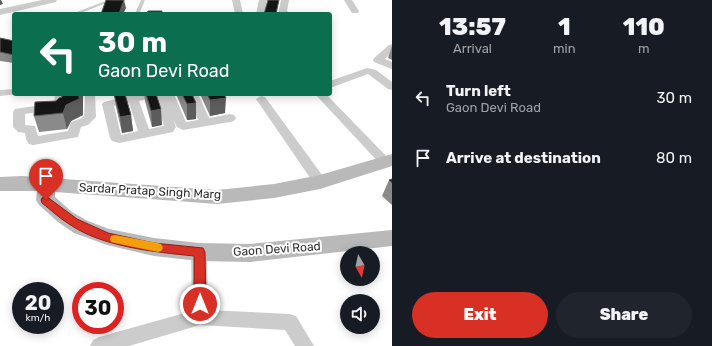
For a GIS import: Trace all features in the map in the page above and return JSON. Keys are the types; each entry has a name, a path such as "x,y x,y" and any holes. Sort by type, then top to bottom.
{"main road":[{"name":"Sardar Pratap Singh Marg","path":"0,184 22,183 217,197 274,191 320,182 390,160"},
{"name":"Gaon Devi Road","path":"46,185 46,200 65,217 81,227 107,237 140,244 200,252 250,253 392,238"}],"street":[{"path":"7,0 13,9"},
{"path":"0,12 13,9 21,3 52,0"},
{"path":"236,0 239,12"},
{"path":"260,12 263,0"},
{"path":"282,12 285,0"},
{"path":"348,0 356,11"},
{"path":"390,52 379,59 379,61 392,66"},
{"path":"332,83 367,71 372,72 392,87"},
{"path":"0,93 12,92"},
{"path":"60,96 60,107 56,112 44,113 43,108 19,112 19,127 22,129 31,129 33,141 74,134 75,125 84,122 90,117 90,96"},
{"path":"126,96 108,104 116,138 119,139 169,129 170,127 160,96"},
{"path":"128,96 144,134"},
{"path":"170,96 183,126 230,118"},
{"path":"194,96 206,122"},
{"path":"322,96 390,160"},
{"path":"330,96 390,160"},
{"path":"261,99 320,182"},
{"path":"200,252 200,317"},
{"path":"99,346 200,317 290,322 305,346"}],"lane":[{"path":"79,12 112,0"},
{"path":"139,12 143,0"}],"building":[{"path":"106,0 124,0 120,12 102,12"},
{"path":"268,0 279,0 276,12 265,12"},
{"path":"148,11 162,11 162,12"},
{"path":"0,38 12,41 12,55 0,52"},
{"path":"79,96 79,99 66,105 63,113 34,116 35,102 56,101 62,97"},
{"path":"115,96 126,96 131,115 120,117"},
{"path":"147,96 157,96 161,109 151,111"},
{"path":"183,96 193,96 196,103 187,104"},
{"path":"208,96 225,96 226,98 210,100"}],"slow traffic":[{"path":"115,239 158,248"}],"route":[{"path":"46,200 65,217 81,227 107,237 154,247 200,252 200,304"}]}
